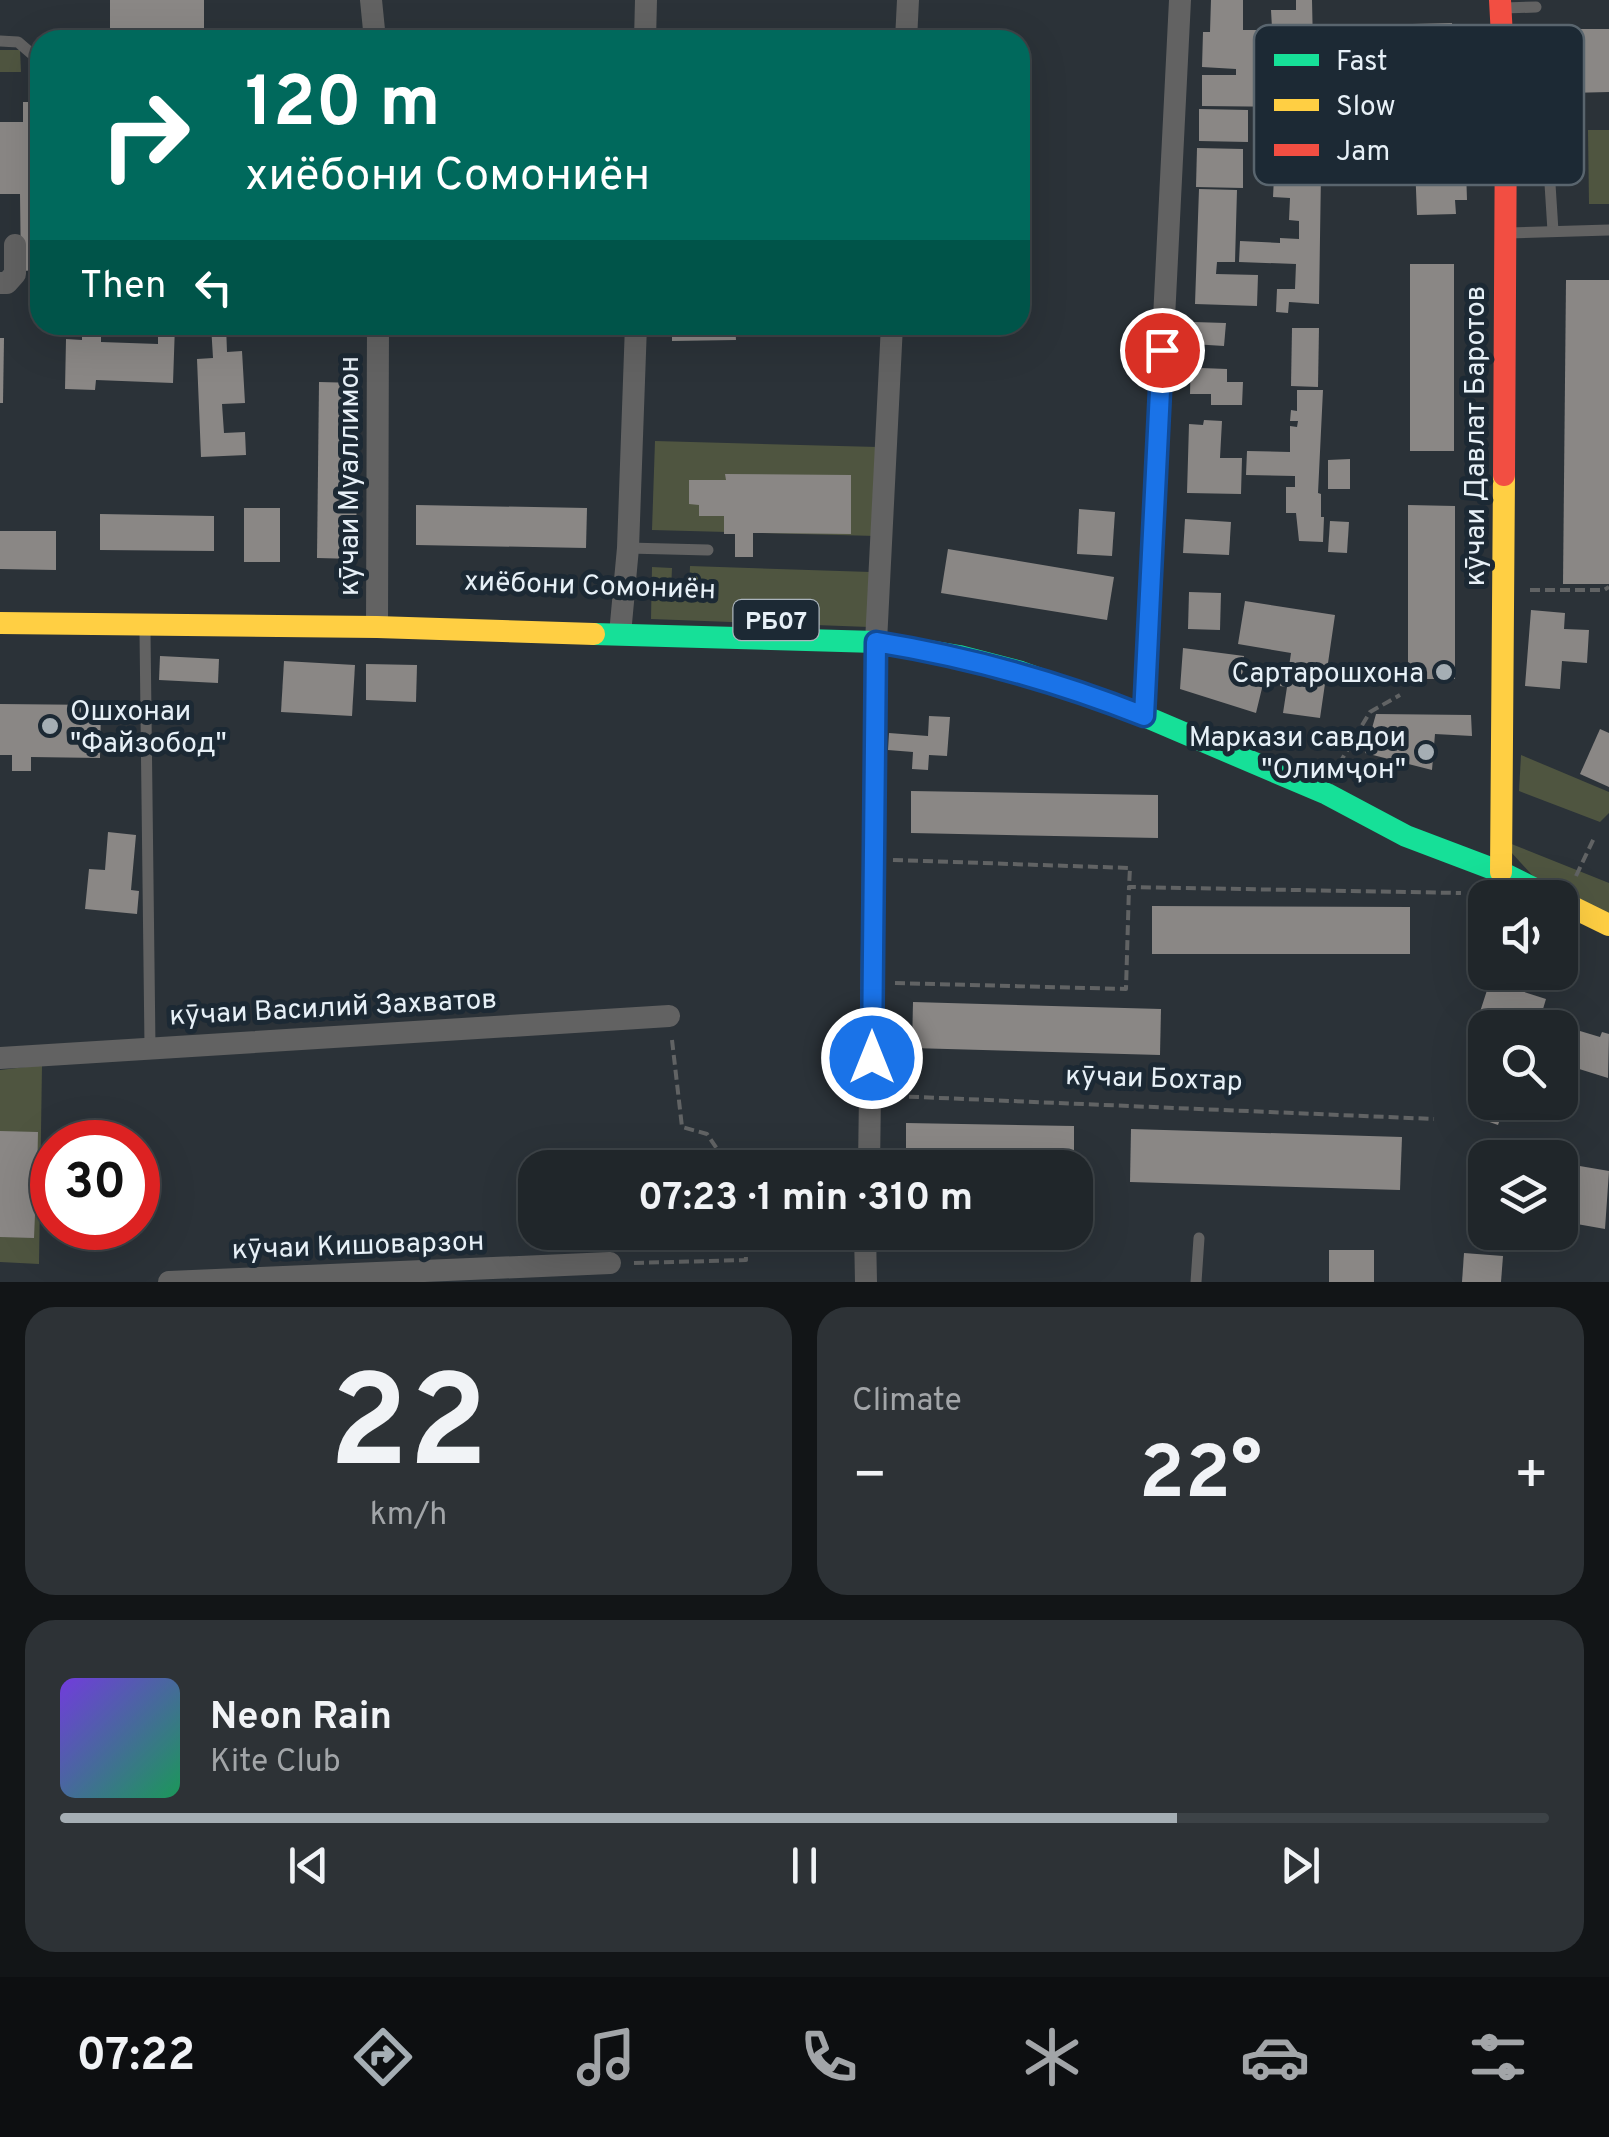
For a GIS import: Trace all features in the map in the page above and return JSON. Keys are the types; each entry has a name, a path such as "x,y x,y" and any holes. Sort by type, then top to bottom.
{"main road":[{"name":"кӯчаи Давлат Баротов","path":"1501,872 1505,185"},
{"name":"хиёбони Сомониён","path":"0,605 145,617"},
{"name":"хиёбони Сомониён","path":"0,622 145,617 377,618 876,634 1145,707 1333,780 1411,817 1501,872"},
{"name":"хиёбони Сомониён","path":"1145,707 1406,836 1501,872"},
{"name":"РБ07","path":"1501,872 1517,880"},
{"name":"РБ07","path":"1578,910 1609,925"}],"street":[{"path":"371,0 374,30"},
{"path":"645,30 646,0"},
{"path":"906,30 908,0"},
{"path":"1145,707 1180,0"},
{"path":"0,282 7,283 15,274 16,245"},
{"name":"кӯчаи Муаллимон","path":"377,618 378,335"},
{"path":"620,623 628,548 636,335"},
{"path":"870,1150 876,634 891,335"},
{"name":"кӯчаи Василий Захватов","path":"0,1058 669,1016"},
{"path":"865,1250 866,1282"},
{"name":"кӯчаи Кишоварзон","path":"169,1282 610,1263"}],"lane":[{"path":"1500,4 1536,8"},
{"path":"0,41 18,42 30,52"},
{"path":"1550,185 1553,231"},
{"path":"1504,233 1609,230"},
{"path":"628,548 708,550"},
{"path":"145,617 150,1047"},
{"path":"1196,1282 1199,1238"}],"path":[{"path":"1503,590 1609,587"},
{"path":"1333,780 1341,759 1370,712 1400,696"},
{"path":"1565,880 1594,836"},
{"path":"873,983 1126,990 1130,868 874,860"},
{"path":"1129,887 1468,893"},
{"path":"669,1016 682,1127 707,1134 718,1150"},
{"name":"кӯчаи Бохтар","path":"872,1095 1434,1119"},
{"path":"610,1263 746,1260 746,1250"}],"green space":[{"path":"0,50 20,50 21,72 0,72"},
{"path":"1588,130 1609,130 1609,204 1589,204"},
{"path":"655,441 878,447 876,536 652,530"},
{"path":"690,566 871,572 869,627 651,619 652,567 672,568 671,592 689,592"},
{"path":"1521,755 1609,792 1609,813 1600,822 1519,791"},
{"path":"1499,839 1609,883 1609,926 1578,910 1578,880 1536,880"},
{"path":"42,1065 41,1120 30,1120 30,1250 39,1250 39,1264 0,1262 0,1070"}],"building":[{"path":"110,0 204,0 204,30 110,28"},
{"path":"1211,0 1243,0 1243,30 1254,30 1254,107 1202,106 1202,75 1236,75 1236,69 1202,67 1203,32 1210,32"},
{"path":"1296,0 1312,0 1313,25 1272,25 1271,10 1296,10"},
{"path":"1584,29 1609,29 1609,92 1584,93"},
{"path":"23,102 30,102 30,271 21,271 20,194 0,194 0,122 23,122"},
{"path":"1199,109 1248,110 1248,142 1199,141"},
{"path":"1197,148 1243,149 1243,188 1196,187"},
{"path":"1274,185 1321,185 1319,304 1289,302 1288,313 1276,312 1277,289 1295,289 1296,264 1239,262 1240,241 1280,243 1280,238 1299,239 1299,221 1289,220 1290,198 1273,197"},
{"path":"1416,185 1467,185 1467,200 1455,200 1456,214 1417,215"},
{"path":"1199,189 1237,190 1235,262 1217,262 1216,274 1258,275 1257,306 1195,304"},
{"path":"1410,264 1454,264 1454,451 1410,451"},
{"path":"1566,280 1609,280 1609,584 1563,584"},
{"path":"1193,322 1226,323 1224,346 1192,344"},
{"path":"1292,328 1319,328 1318,387 1291,386"},
{"path":"82,335 101,335 101,342 158,344 158,335 175,335 173,383 96,380 95,390 65,389 66,339 82,340"},
{"path":"212,335 226,335 227,352 242,351 245,403 222,404 224,433 245,432 246,455 201,457 197,359 213,358"},
{"path":"672,335 736,335 736,340 672,341"},
{"path":"874,335 874,337 829,336"},
{"path":"0,338 4,338 3,403 0,403"},
{"path":"1191,350 1202,350 1201,368 1227,369 1227,382 1243,382 1242,405 1211,405 1211,394 1190,394"},
{"path":"319,382 358,383 356,559 317,558"},
{"path":"1297,390 1323,390 1318,493 1324,517 1323,542 1299,541 1296,513 1286,513 1286,487 1295,487 1295,476 1246,475 1247,451 1290,452 1290,426 1297,427 1298,421 1290,421 1291,410 1297,411"},
{"path":"1204,420 1222,421 1220,458 1242,458 1241,494 1187,493 1189,424 1203,425"},
{"path":"1350,459 1350,489 1328,489 1328,460"},
{"path":"725,474 851,475 851,534 753,533 753,557 735,557 735,534 724,534 724,516 699,516 699,505 689,504 689,480 726,480"},
{"path":"416,505 587,508 586,548 416,545"},
{"path":"1408,505 1455,506 1455,679 1408,679"},
{"path":"244,508 280,508 280,562 244,562"},
{"path":"1079,509 1115,512 1112,556 1077,554"},
{"path":"100,514 214,516 214,551 100,550"},
{"path":"1185,519 1231,522 1229,555 1183,553"},
{"path":"1330,521 1349,522 1347,553 1328,552"},
{"path":"0,531 56,531 56,570 0,569"},
{"path":"948,549 1114,577 1107,620 941,593"},
{"path":"1189,592 1221,593 1220,630 1188,629"},
{"path":"1245,601 1335,615 1320,718 1283,713 1287,687 1280,686 1282,672 1288,673 1291,653 1238,644"},
{"path":"1531,610 1565,613 1564,629 1589,630 1587,663 1562,661 1560,689 1525,686"},
{"path":"1183,648 1244,656 1242,679 1263,684 1256,713 1180,689"},
{"path":"160,656 219,659 218,683 159,680"},
{"path":"284,661 355,665 352,716 281,712"},
{"path":"366,664 417,665 416,702 366,700"},
{"path":"0,704 101,705 100,758 31,757 31,771 12,771 12,755 0,755"},
{"path":"1376,714 1471,715 1472,736 1435,734 1432,770 1365,753"},
{"path":"929,716 950,717 947,756 929,755 928,770 912,769 913,752 888,750 889,733 928,736"},
{"path":"1600,729 1609,733 1609,787 1580,774"},
{"path":"911,791 1158,795 1158,838 911,833"},
{"path":"108,832 136,835 131,890 139,891 137,914 85,909 89,869 105,870"},
{"path":"1152,906 1410,907 1410,954 1152,954"},
{"path":"1487,990 1518,990 1546,999 1543,1010 1481,1010"},
{"path":"913,1002 1161,1009 1160,1055 912,1048"},
{"path":"1578,1030 1600,1037 1602,1032 1609,1034 1608,1078 1578,1069"},
{"path":"906,1123 1074,1126 1074,1150 906,1150"},
{"path":"1131,1129 1402,1137 1400,1190 1130,1182"},
{"path":"0,1131 30,1132 30,1238 0,1237"},
{"path":"1578,1166 1609,1171 1605,1229 1578,1224"},
{"path":"1329,1250 1374,1250 1374,1282 1329,1282"},
{"path":"1464,1253 1503,1256 1501,1282 1462,1282"}],"traffic: fast":[{"path":"594,634 876,642 959,656 1021,672 1144,716 1327,794 1406,836 1517,880"}],"traffic: slow":[{"path":"1501,872 1504,475"},
{"path":"0,623 594,634"},
{"path":"1578,910 1609,925"}],"traffic: jam":[{"path":"1500,0 1501,25"},
{"path":"1504,475 1506,185"}],"place":[{"name":"Сартарошхона","path":"1444,672"},
{"name":"Ошхонаи \"Файзобод\"","path":"50,726"},
{"name":"Маркази савдои \"Олимҷон\"","path":"1426,752"}],"route":[{"path":"872,1058 876,642 960,656 1021,672 1144,716 1162,350"}]}
